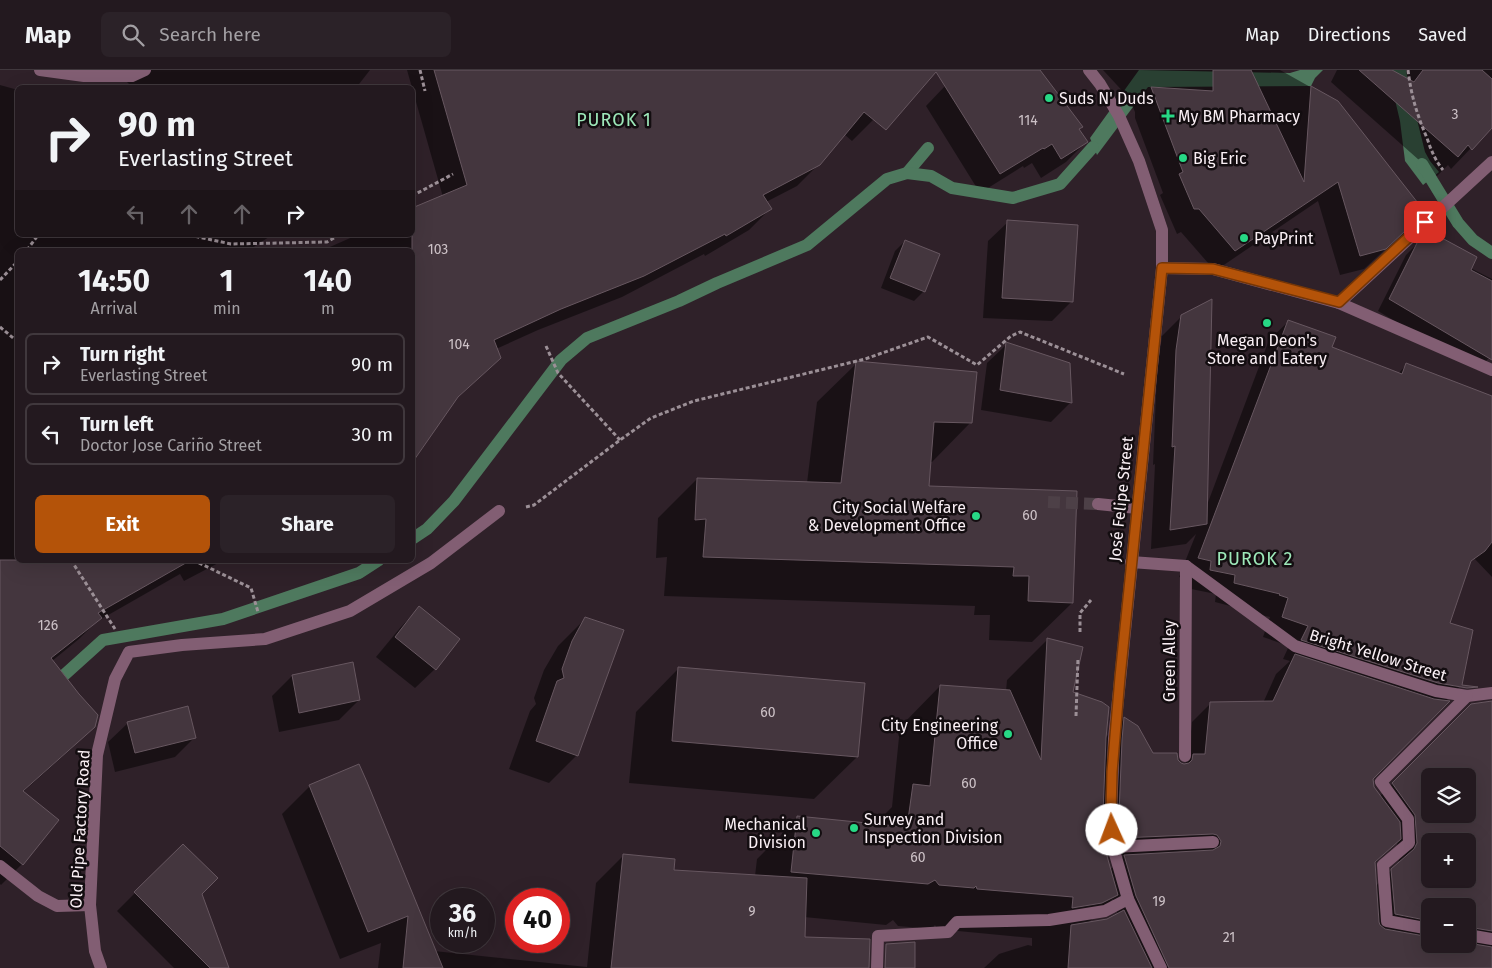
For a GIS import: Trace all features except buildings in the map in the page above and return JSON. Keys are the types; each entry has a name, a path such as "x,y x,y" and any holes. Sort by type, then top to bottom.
{"street":[{"path":"40,70 84,76 132,76 144,70"},
{"name":"José Felipe Street","path":"1089,70 1100,84 1119,116 1139,161 1162,230 1162,268 1114,739 1111,814 1113,847 1128,899 1161,968"},
{"path":"1339,302 1492,162"},
{"path":"1162,268 1213,269 1339,302 1492,370"},
{"path":"1098,504 1137,508"},
{"name":"Old Pipe Factory Road","path":"101,968 95,951 90,905 98,755 115,678 129,652 182,645 265,639 350,611 431,563 499,511"},
{"path":"1131,562 1186,566"},
{"name":"Bright Yellow Street","path":"1186,566 1295,646 1436,691 1467,696 1492,693"},
{"name":"Green Alley","path":"1185,756 1186,566"},
{"path":"1421,927 1387,921 1383,865 1409,843 1408,819 1381,782 1467,696"},
{"path":"1113,847 1213,842"},
{"path":"0,866 38,896 57,906 90,905"},
{"path":"877,968 878,936 948,932 957,922 1049,920 1105,912 1128,899"},
{"path":"1476,936 1492,939"}],"path":[{"path":"420,70 425,91"},
{"path":"1408,70 1416,112 1434,157 1447,175"},
{"path":"415,194 453,174"},
{"path":"28,248 37,237"},
{"path":"199,237 232,244 327,242 336,237"},
{"path":"0,280 15,264"},
{"path":"0,327 15,340"},
{"path":"534,505 650,418 694,401 865,359 928,338 977,365 1011,336 1020,332 1125,374"},
{"path":"546,346 558,374 620,440"},
{"path":"73,563 109,619"},
{"path":"199,563 250,588 259,618"},
{"path":"1080,632 1080,613 1091,600"},
{"path":"1076,716 1078,658"}],"shaded area":[{"path":"1139,70 1290,73 1300,70 1323,70 1315,78 1311,86 1148,87 1097,155 1090,138"},
{"path":"1388,70 1406,70 1425,152 1439,172 1423,185 1405,161 1400,121"}],"waterway":[{"path":"415,537 427,529 454,501 561,360 587,338 679,301 807,245 887,179 907,173 931,176 952,188 1013,198 1060,184 1093,147"},
{"path":"907,173 928,148"},
{"path":"1422,164 1458,223 1473,240 1492,253"},
{"path":"52,686 103,640 223,619 359,573 374,563"}],"tunnel":[{"path":"1048,502 1098,504"}],"place":[{"name":"Suds N' Duds","path":"1049,98"},
{"name":"My BM Pharmacy","path":"1168,116"},
{"name":"Big Eric","path":"1183,158"},
{"name":"PayPrint","path":"1244,238"},
{"name":"Megan Deon's Store and Eatery","path":"1267,323"},
{"name":"City Social Welfare & Development Office","path":"976,516"},
{"name":"City Engineering Office","path":"1008,734"},
{"name":"Survey and Inspection Division","path":"854,828"},
{"name":"Mechanical Division","path":"816,833"}],"district":[{"name":"PUROK 1","path":"614,120"},
{"name":"PUROK 2","path":"1255,559"}],"route":[{"path":"1112,830 1114,739 1162,268 1213,269 1339,302 1425,222"}]}
